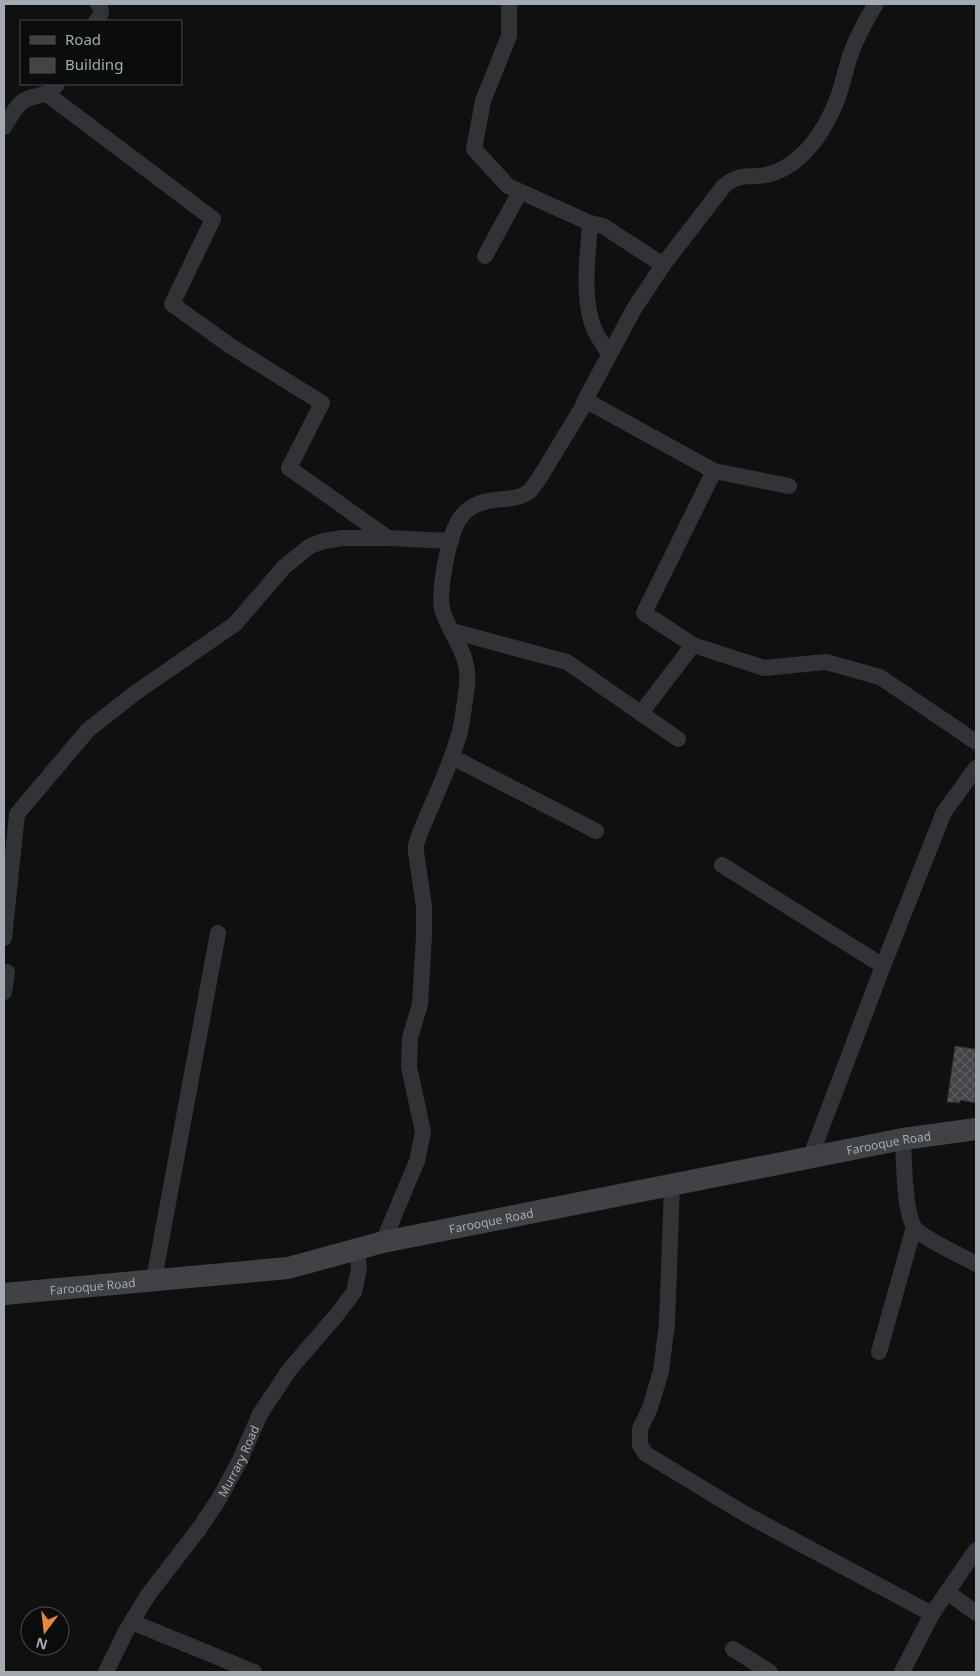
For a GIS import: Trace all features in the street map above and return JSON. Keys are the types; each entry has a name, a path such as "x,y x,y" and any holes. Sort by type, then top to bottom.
{"main road":[{"name":"Farooque Road","path":"4,1294 288,1268 383,1242 902,1139 976,1129"}],"street":[{"path":"97,20 101,13 101,8 98,4"},
{"path":"509,4 509,36 483,101 474,149 508,186 590,223 603,226 663,265"},
{"path":"383,1242 422,1145 424,1132 409,1067 410,1038 420,1004 423,962 424,907 416,845 452,757 460,731 467,684 466,665 462,650 443,612 441,602 451,541 456,526 460,518 475,506 494,499 519,496 529,491 544,471 582,408 584,400 634,309 663,265 699,217 731,180 785,169 806,151 818,135 837,100 859,33 876,4"},
{"path":"4,127 14,110 23,101 52,89 213,219 172,304 229,345 322,403 289,468 388,538"},
{"path":"484,256 520,192"},
{"path":"590,223 587,283 589,309 595,330 609,354"},
{"path":"584,400 714,471 789,486"},
{"path":"714,471 644,613 693,645 764,668 826,662 880,677 976,742"},
{"path":"4,938 10,812 88,730 135,693 236,624 284,566 310,546 342,538 451,541"},
{"path":"452,631 567,662 678,739"},
{"path":"641,713 693,645"},
{"path":"452,757 596,831"},
{"path":"810,1158 882,966 944,812 976,768"},
{"path":"722,865 882,966"},
{"path":"154,1279 218,933"},
{"path":"4,992 8,972"},
{"path":"880,1352 914,1227 907,1202 902,1139"},
{"path":"672,1185 667,1324 662,1362 650,1408 640,1429 640,1445 646,1454 745,1514 932,1614"},
{"path":"914,1227 933,1241 976,1264"},
{"name":"Murrary Road","path":"106,1672 148,1595 199,1529 219,1499 240,1460 260,1414 290,1369 354,1292 359,1269 356,1249"},
{"path":"902,1672 932,1614 976,1550"},
{"path":"947,1592 976,1613"},
{"path":"132,1622 254,1672"},
{"path":"734,1649 770,1672"}],"building":[{"path":"955,1046 976,1049 976,1103 960,1100 960,1103 947,1102"}]}
